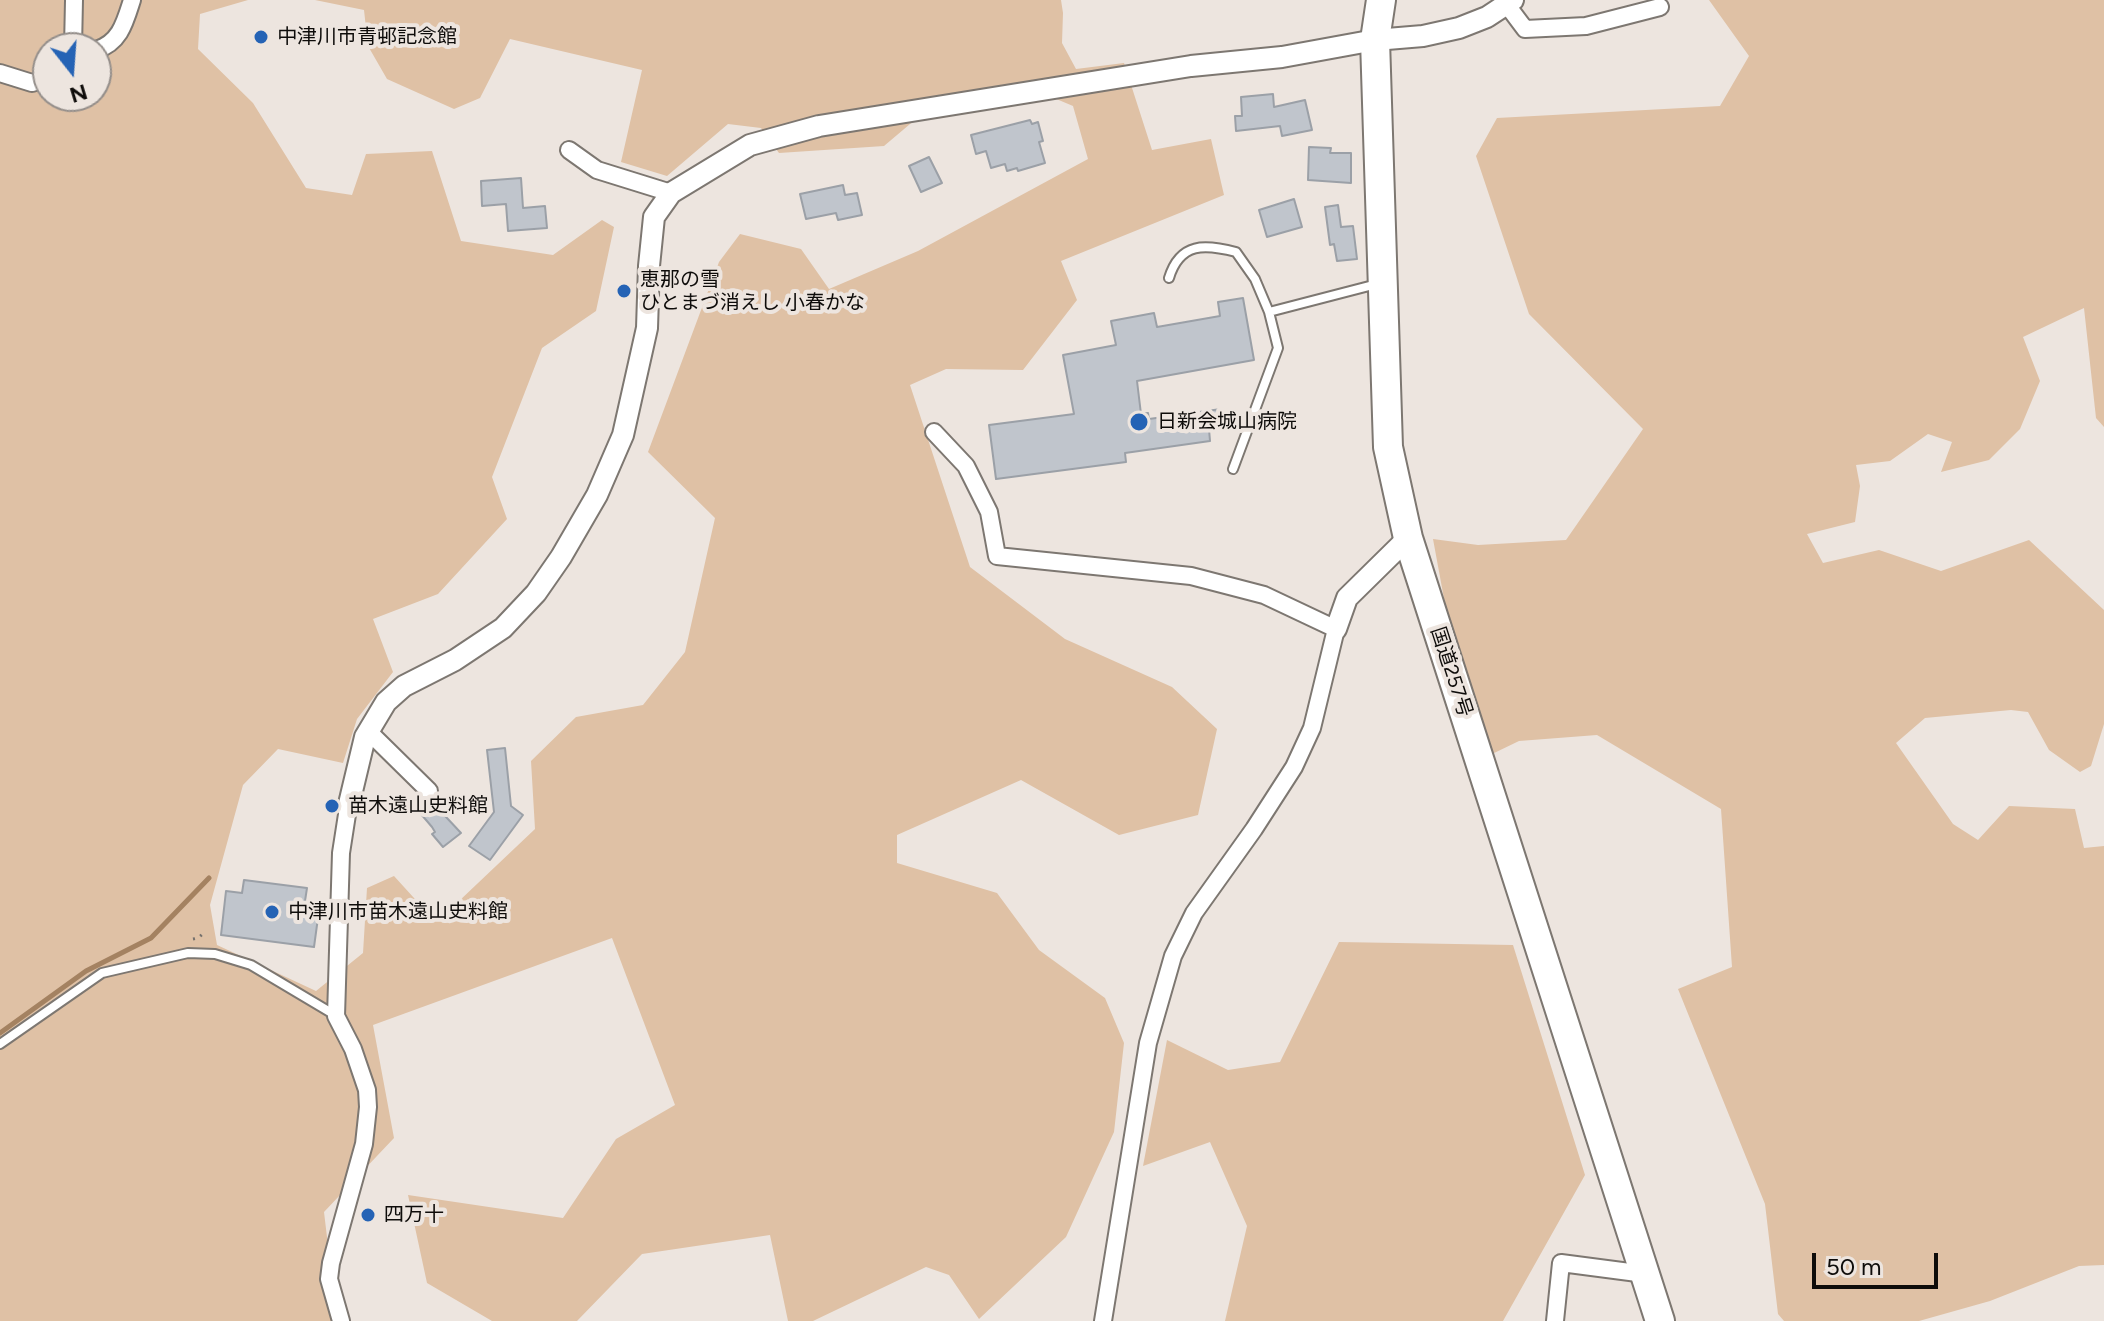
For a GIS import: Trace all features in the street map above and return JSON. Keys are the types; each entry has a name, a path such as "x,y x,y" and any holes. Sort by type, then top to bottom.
{"highway":[{"name":"国道257号","path":"1381,0 1375,40 1388,447 1408,538 1660,1321"}],"street":[{"path":"73,32 74,0"},
{"path":"112,42 124,26 132,0"},
{"path":"341,1321 329,1279 331,1263 364,1144 368,1107 367,1090 358,1063 336,1016 341,853 348,808 368,731 386,702 404,686 455,660 503,628 536,593 597,495 623,435 647,328 654,217 671,193 750,145 819,126 1191,66 1282,57 1375,40 1423,36 1459,28 1510,3 1525,29 1586,26 1660,7"},
{"path":"0,73 32,83"},
{"path":"569,150 597,170 671,193"},
{"path":"934,432 966,466 989,512 997,556 1191,576 1264,595 1336,629"},
{"path":"1103,1321 1148,1043 1173,956 1194,913 1294,767 1312,728 1336,629 1347,598 1408,538"},
{"path":"368,731 429,791"},
{"path":"1555,1321 1561,1263 1645,1274"}],"lane":[{"path":"1169,278 1173,264 1186,251 1209,245 1236,252 1255,279 1269,312 1278,348 1233,469"},
{"path":"1269,312 1381,283"},
{"path":"0,1044 102,973 188,953 215,954 251,965 336,1016"}],"shaded area":[{"path":"0,0 248,0 200,14 198,49 253,103 306,188 352,195 366,154 432,151 461,241 553,255 602,220 614,227 596,311 542,348 492,477 507,519 438,594 373,619 393,672 357,719 343,763 278,749 243,785 210,905 217,945 316,991 363,953 367,888 394,876 424,909 458,902 535,829 531,761 576,717 643,705 685,652 715,518 648,452 719,262 740,234 801,249 829,289 918,251 1088,159 1073,106 1023,85 942,97 884,146 779,153 761,128 728,124 667,176 621,162 642,70 510,39 480,98 454,109 387,79 368,46 364,10 315,0 1061,0 1062,43 1076,69 1124,63 1152,150 1211,139 1224,195 1061,261 1077,300 1023,370 946,369 910,385 970,567 1065,639 1172,687 1217,729 1198,815 1119,835 1021,780 897,835 897,863 997,893 1039,950 1105,998 1124,1043 1114,1132 1066,1237 979,1319 949,1275 926,1267 813,1321 788,1321 770,1235 642,1254 577,1321 492,1321 427,1283 408,1195 563,1218 616,1139 675,1105 612,938 373,1025 394,1138 324,1212 337,1321 0,1321"},
{"path":"1709,0 2104,0 2104,427 2096,418 2084,308 2023,337 2040,381 2020,429 1989,460 1941,472 1952,442 1928,434 1890,461 1856,465 1860,486 1855,522 1807,534 1823,563 1879,550 1941,571 2029,540 2104,610 2104,724 2091,766 2080,772 2049,750 2028,712 2011,710 1925,718 1896,743 1953,824 1978,840 2009,806 2075,809 2084,848 2104,846 2104,1265 2079,1266 1990,1301 1919,1321 1784,1321 1778,1314 1765,1204 1678,989 1732,967 1721,809 1597,735 1519,741 1490,755 1452,642 1433,539 1478,545 1566,540 1643,429 1529,314 1476,156 1497,118 1720,106 1749,56"},
{"path":"1339,942 1513,945 1585,1175 1503,1321 1225,1321 1247,1226 1210,1142 1143,1166 1167,1040 1228,1070 1280,1062"}],"building":[{"path":"1273,94 1274,107 1305,100 1312,130 1282,136 1280,126 1236,131 1235,116 1242,116 1241,97"},
{"path":"1030,120 1032,124 1038,122 1045,163 1007,171 1005,164 991,168 986,151 976,154 971,135"},
{"path":"1309,147 1331,148 1330,153 1351,153 1351,183 1308,180"},
{"path":"929,157 942,183 921,192 909,166"},
{"path":"521,178 523,208 545,206 547,228 508,231 506,204 482,206 481,181"},
{"path":"843,185 845,195 857,193 862,215 838,220 836,213 806,219 800,194"},
{"path":"1294,199 1302,227 1267,237 1259,210"},
{"path":"1338,205 1341,227 1353,226 1357,259 1337,261 1334,244 1330,245 1325,207"},
{"path":"1243,298 1254,360 1137,381 1141,414 1148,413 1149,419 1221,409 1223,428 1209,429 1210,441 1125,453 1126,462 996,479 989,425 1074,414 1063,355 1116,345 1111,321 1154,313 1157,327 1220,316 1218,302"},
{"path":"505,748 511,806 523,815 490,860 469,846 494,812 487,750"},
{"path":"424,800 432,802 461,833 443,847 432,834 435,832 432,827 415,807"},
{"path":"244,880 307,888 305,901 320,903 314,947 221,935 226,891 242,893"}],"waterway":[{"path":"0,1033 86,971 151,938 209,878"}],"place":[{"name":"中津川市青邨記念館","path":"261,37"},
{"name":"恵那の雪 ひとまづ消えし 小春かな","path":"624,291"},
{"name":"日新会城山病院","path":"1139,422"},
{"name":"苗木遠山史料館","path":"332,806"},
{"name":"中津川市苗木遠山史料館","path":"272,912"},
{"name":"四万十","path":"368,1215"}]}
